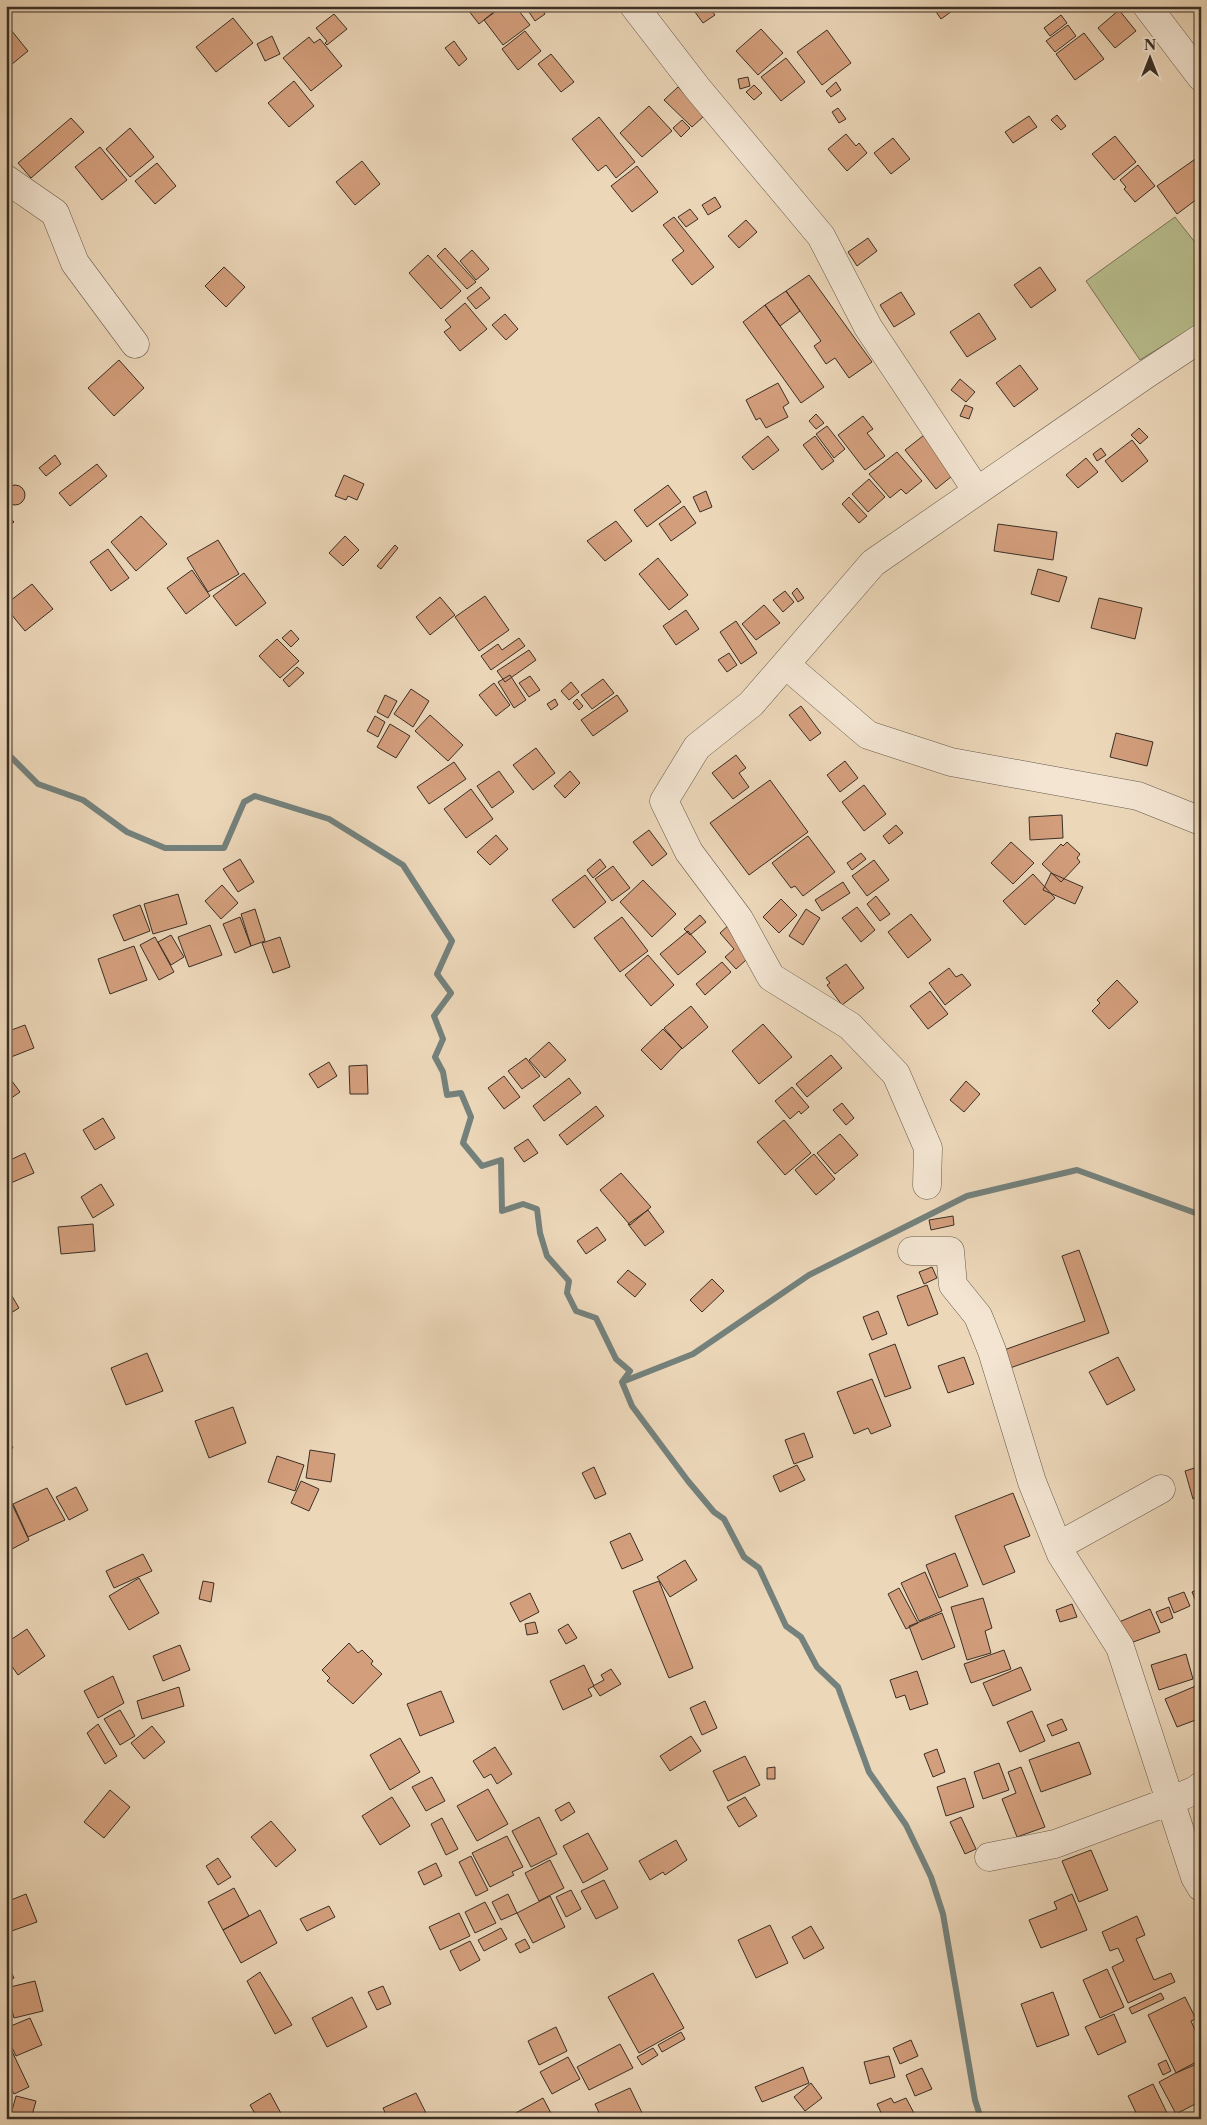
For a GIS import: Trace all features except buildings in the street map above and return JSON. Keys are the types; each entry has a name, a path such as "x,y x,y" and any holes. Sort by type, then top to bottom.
{"street":[{"path":"634,6 698,88 821,236 868,327 977,491"},
{"path":"1147,6 1201,77"},
{"path":"6,179 55,213 75,263 134,344"},
{"path":"927,1186 928,1148 896,1074 850,1026 771,977 739,919 688,852 664,801 697,746 751,704 873,563 1201,338"},
{"path":"786,665 868,735 952,762 1138,796 1201,821"},
{"path":"912,1251 950,1251 952,1285 978,1316 992,1351 1032,1482 1058,1546 1120,1647 1194,1877 1201,1887"},
{"path":"1058,1546 1161,1489"},
{"path":"989,1857 1055,1844 1170,1801 1201,1786"}],"green space":[{"path":"1175,217 1201,250 1201,322 1140,360 1086,281"}],"waterway":[{"path":"6,752 38,784 83,800 127,832 165,848 224,848 244,802 255,796 329,819 403,865 452,941 437,974 451,993 434,1016 443,1039 435,1057 443,1072 447,1095 461,1093 471,1117 463,1143 482,1166 501,1160 502,1211 523,1204 537,1209 540,1233 547,1256 569,1281 567,1293 576,1311 596,1318 616,1359 630,1371 622,1382 632,1406 688,1481 714,1512 724,1519 744,1557 759,1568 786,1626 801,1637 817,1667 838,1687 869,1772 906,1825 931,1877 943,1914 975,2100 981,2119"},
{"path":"622,1382 693,1354 809,1275 967,1196 1077,1170 1201,1215"}]}
